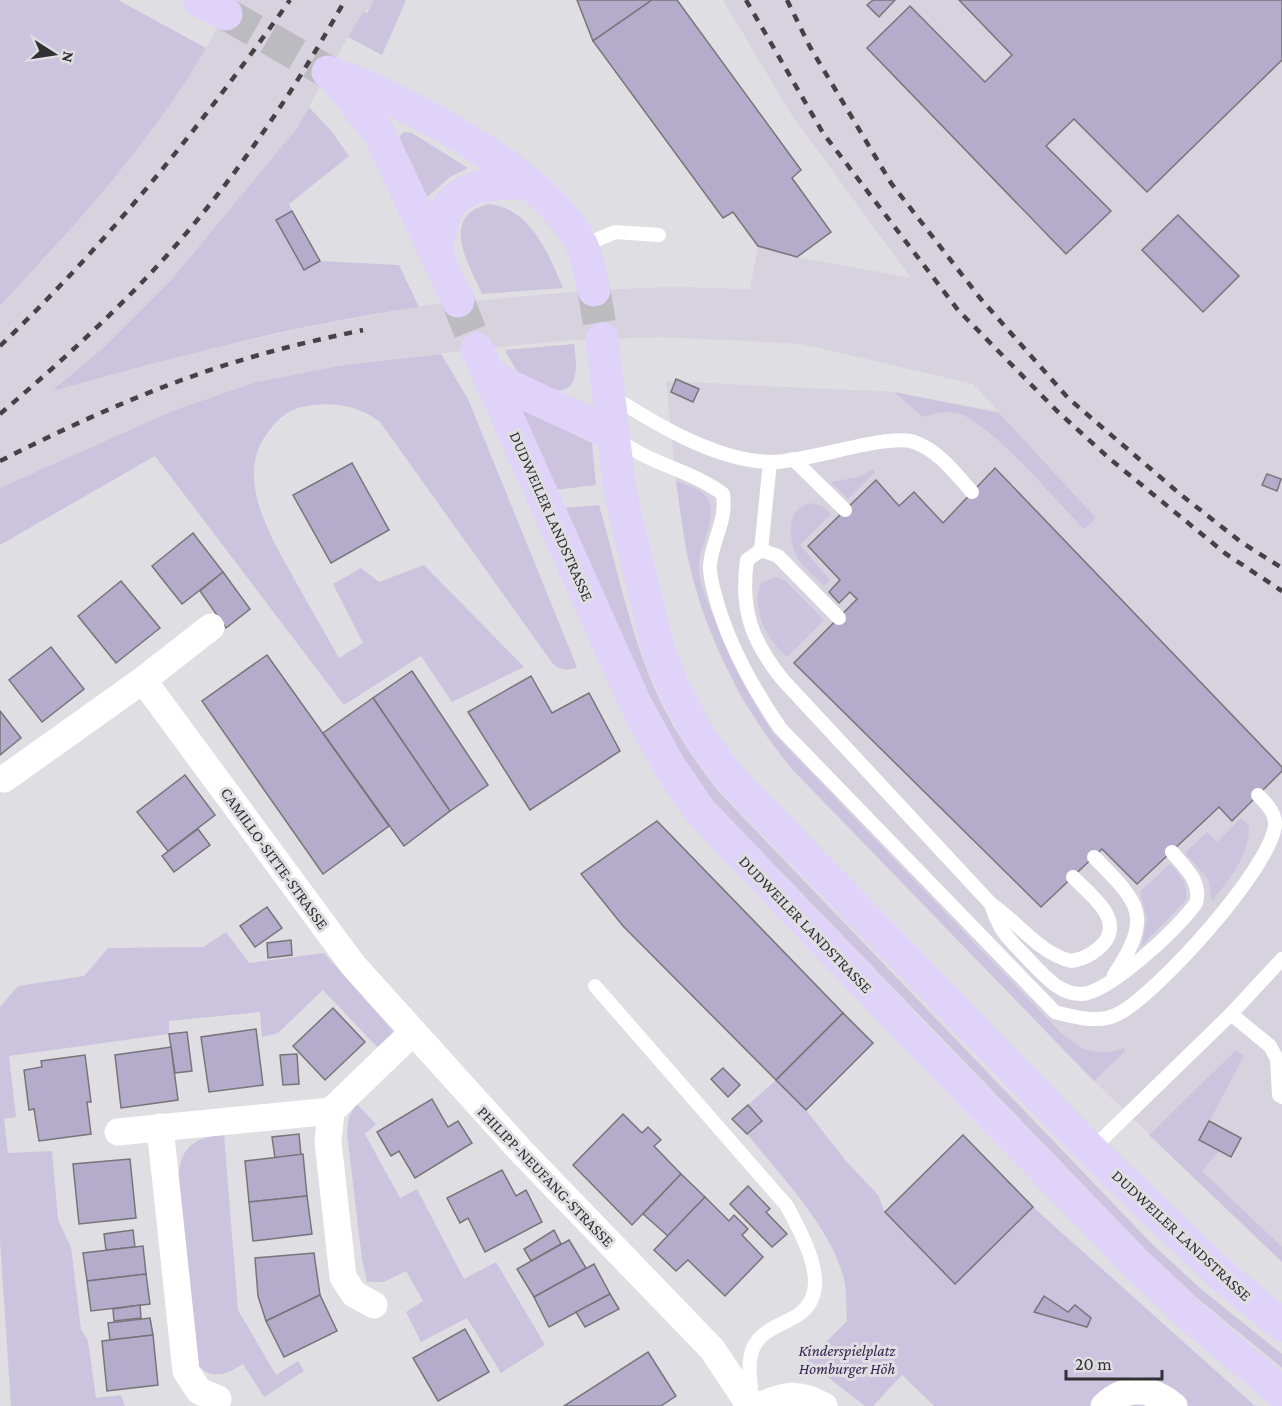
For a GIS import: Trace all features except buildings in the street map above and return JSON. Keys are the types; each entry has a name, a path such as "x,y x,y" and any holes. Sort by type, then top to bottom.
{"main road":[{"path":"458,301 379,133 331,74 365,86 444,128 489,154 530,183 561,213 583,246 594,290"},
{"path":"436,250 445,211 465,192 500,181 530,183"},
{"name":"DUDWEILER LANDSTRASSE","path":"602,339 607,392 626,522 659,652 673,687 699,736 730,778 1090,1150 1217,1271 1282,1325"},
{"name":"DUDWEILER LANDSTRASSE","path":"613,435 573,413 522,395 483,362 635,703 668,764 700,811 879,1000 1134,1262 1193,1318 1282,1393"}],"street":[{"path":"4,779 143,680 211,627"},
{"name":"CAMILLO-SITTE-STRASSE","path":"143,680 353,964 412,1033"},
{"path":"117,1132 331,1111 412,1033"},
{"name":"PHILIPP-NEUFANG-STRASSE","path":"412,1033 521,1151 712,1349 751,1406"},
{"path":"331,1111 328,1142 343,1277 354,1294 374,1305"},
{"path":"160,1127 186,1371 199,1391 218,1399"},
{"path":"1104,1406 1115,1395 1142,1390 1163,1397 1174,1406"},
{"path":"759,1406 789,1396 805,1396 824,1406"}],"lane":[{"path":"583,246 615,232 659,235"},
{"path":"607,392 658,426 719,452 770,462 888,442 911,441 928,449 972,492"},
{"path":"613,435 638,455 705,480 723,494 725,511 710,566 714,591 727,634 748,681 780,728 1055,1012 1093,1019 1117,1015 1148,990 1215,922 1242,890 1266,852 1275,825 1271,808 1258,795"},
{"path":"793,459 845,510"},
{"path":"770,462 761,550 747,560 743,586 749,623 763,655 791,689 991,904 1051,953 1071,961 1082,959 1102,945 1111,926 1109,917 1073,877"},
{"path":"761,550 778,556 839,618"},
{"path":"991,904 999,929 1053,985 1066,991 1083,994 1097,989 1135,965 1196,903 1199,893 1196,880 1172,852"},
{"path":"1094,857 1125,888 1136,907 1134,938 1127,956 1112,979"},
{"path":"1090,1150 1231,1014 1282,959"},
{"path":"596,986 787,1206 807,1247 815,1271 815,1286 810,1303 798,1316 766,1332 754,1344 750,1360 751,1406"},
{"path":"1231,1014 1270,1046 1277,1059 1279,1095 1282,1097"}],"shaded area":[{"path":"233,0 374,0 348,37 297,128 172,279 102,349 54,390 174,357 323,324 429,305 594,290 671,287 750,289 758,246 797,257 911,278 793,117 723,0 1282,0 1282,1262 1094,1081 792,769 768,739 738,693 695,586 688,561 676,481 666,381 894,392 999,412 973,384 802,344 661,337 573,340 477,349 344,365 257,382 0,488 0,306 51,252 198,62"}],"green space":[{"path":"0,0 118,0 206,48 161,117 110,183 0,306"},
{"path":"374,0 406,0 382,55 348,37 363,12 367,13"},
{"path":"309,107 332,132 349,156 289,204 292,211 277,220 304,270 320,261 399,265 419,307 326,323 234,343 52,391 102,349 172,279 297,128"},
{"path":"404,132 412,133 468,168 450,177 426,198 399,137"},
{"path":"489,204 516,214 527,224 544,247 563,288 482,294 465,256 461,242 461,230 465,219 474,210"},
{"path":"574,344 575,378 566,389 559,391 526,381 505,350"},
{"path":"441,354 468,399 577,667 565,670 553,664 380,422 352,408 322,404 298,408 285,414 272,427 260,445 255,465 255,485 266,526 339,658 363,643 333,584 361,568 379,582 424,565 524,667 452,702 421,656 344,705 155,456 0,545 0,488 175,410 257,382 344,365"},
{"path":"894,392 999,413 1096,518 1084,529 1010,451 978,424 953,412 923,417"},
{"path":"513,405 592,443 596,485 554,490"},
{"path":"873,469 875,472 848,499 831,482 859,477"},
{"path":"676,481 698,490 708,499 711,517 699,562 702,588 740,676 774,734 1061,1033 1075,1044 1090,1051 1105,1052 1123,1048 1125,1051 1094,1081 792,769 774,746 728,672 705,618 687,552"},
{"path":"809,503 822,506 831,514 800,545 830,580 824,586 800,561 791,538 794,515 798,509"},
{"path":"599,505 647,671 677,732 718,791 1151,1243 1201,1289 1282,1354 1282,1368 1196,1297 1146,1250 710,798 678,755 648,698 562,508"},
{"path":"776,577 785,581 824,620 787,657 767,633 759,614 758,593 761,583"},
{"path":"1241,818 1249,826 1246,847 1238,866 1212,901 1208,879 1185,853 1207,832 1217,842"},
{"path":"1170,864 1183,880 1186,900 1141,947 1147,919 1140,892"},
{"path":"226,932 249,963 324,953 394,1032 377,1047 323,990 278,1033 262,1037 260,1012 169,1021 169,1034 9,1056 16,1117 4,1119 8,1153 52,1151 58,1220 71,1247 81,1329 88,1341 96,1398 121,1395 125,1406 11,1406 0,1240 0,1007 18,986 84,976 108,948 203,947"},
{"path":"1236,1050 1244,1056 1200,1139 1219,1151 1202,1171 1282,1247 1282,1262 1149,1135"},
{"name":"Kinderspielplatz Homburger Höh","path":"776,1080 806,1110 846,1161 878,1195 885,1212 955,1284 1033,1207 1255,1406 934,1406 902,1375 873,1406 865,1406 807,1361 847,1321 846,1289 837,1259 816,1221 747,1134 762,1121 748,1105"},
{"path":"357,1104 376,1124 365,1134 400,1198 417,1189 464,1279 496,1262 545,1345 501,1373 467,1318 421,1342 406,1312 423,1301 406,1271 384,1282 367,1282 362,1259 347,1134 349,1116"},
{"path":"224,1134 238,1310 276,1375 298,1361 304,1371 264,1397 243,1364 221,1374 211,1373 199,1367 178,1177 183,1157 191,1145 205,1138"}],"tunnel":[{"path":"226,14 328,72"},
{"path":"594,290 602,339"},
{"path":"458,301 477,349"}],"railway":[{"path":"0,346 80,264 154,180 223,92 290,0"},
{"path":"0,414 114,311 157,267 201,216 267,126 308,64 345,0"},
{"path":"746,0 823,133 958,310 1056,410 1110,459 1226,554 1282,591"},
{"path":"787,0 810,47 891,183 980,298 1068,398 1180,494 1241,542 1282,568"},
{"path":"0,461 92,417 187,378 266,353 363,330"}]}
